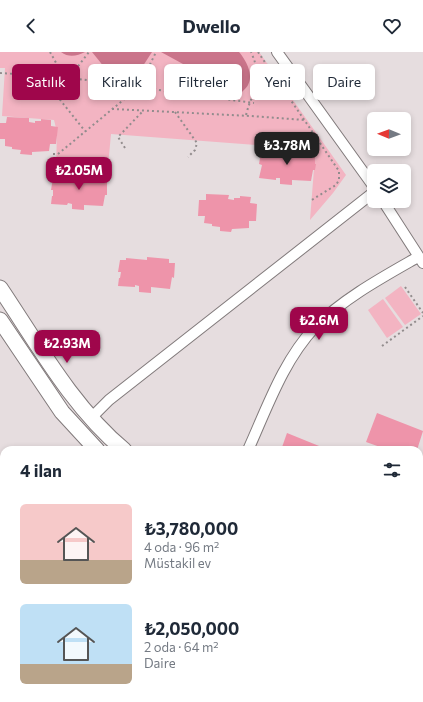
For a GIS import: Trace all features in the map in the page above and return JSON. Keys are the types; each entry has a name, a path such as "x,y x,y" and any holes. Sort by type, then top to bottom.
{"main road":[{"path":"0,288 70,392 120,446"},
{"path":"0,320 62,412 93,446"}],"street":[{"path":"277,52 367,178"},
{"path":"92,417 109,400 367,197"},
{"path":"250,446 276,386 288,364 297,350 315,328 370,285 421,260 388,208"}],"path":[{"path":"50,52 57,64"},
{"path":"80,64 89,52"},
{"path":"150,64 156,52"},
{"path":"246,115 249,103 256,91 258,77 254,60 250,52"},
{"path":"258,52 339,171 339,180 336,184 310,202"},
{"path":"0,73 12,74"},
{"path":"156,89 254,104"},
{"path":"60,100 85,131"},
{"path":"53,154 58,154 123,100"},
{"path":"112,109 246,115 304,120"},
{"path":"124,148 118,137 143,111"},
{"path":"175,112 197,143 195,150 188,158"},
{"path":"405,287 423,313"},
{"path":"382,346 423,316"}],"shaded area":[{"path":"0,52 259,52 267,64 250,64 250,100 293,100 346,175 310,220 315,156 308,149 111,134 107,177 56,170 57,132 54,120 2,116 5,68 0,68"},
{"path":"61,52 85,52 73,56"},
{"path":"92,52 152,52 144,64 102,64"},
{"path":"161,52 239,52 250,72 250,81 248,86 242,92 242,64 183,64"},
{"path":"401,286 421,314 405,325 385,298"},
{"path":"383,299 403,327 387,338 368,310"}],"building":[{"path":"7,117 29,118 29,122 35,123 35,121 41,121 41,119 51,120 51,126 58,127 56,144 50,144 49,151 32,152 32,155 20,154 21,150 12,149 12,147 5,146 5,139 0,139 0,123 6,123"},
{"path":"268,150 288,153 288,150 310,152 310,155 315,156 316,164 311,181 292,180 292,185 280,184 280,178 276,178 276,180 259,178 262,165 259,164 261,152 267,153"},
{"path":"80,175 102,177 101,180 107,181 107,195 105,195 103,206 84,205 84,210 72,209 72,204 68,203 67,205 51,204 53,196 53,190 51,190 53,178 59,178 59,176 80,178"},
{"path":"206,194 229,195 228,199 234,200 234,198 240,198 240,196 251,197 250,203 257,204 256,221 249,221 249,228 232,229 231,232 220,231 220,227 204,223 205,216 198,216 199,200 206,200"},
{"path":"147,257 169,259 169,263 175,263 174,278 172,277 170,289 151,287 151,293 139,292 139,286 135,285 135,287 118,286 121,272 118,272 120,260 126,260 126,258 147,260"},
{"path":"377,413 423,431 418,446 377,446 366,442"},
{"path":"287,433 319,446 282,446"}]}
